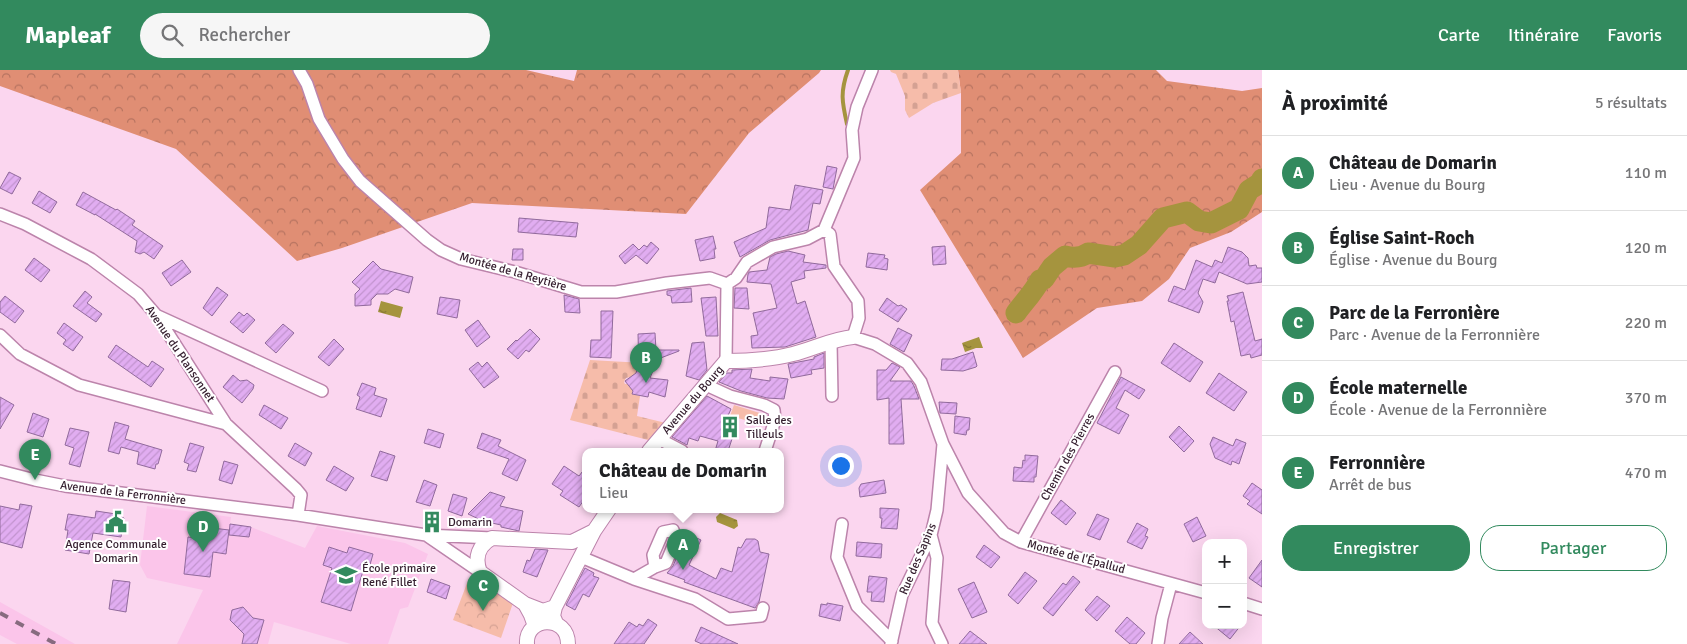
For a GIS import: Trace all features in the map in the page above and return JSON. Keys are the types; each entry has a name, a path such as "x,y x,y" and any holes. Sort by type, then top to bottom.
{"street":[{"name":"Montée de la Reytière","path":"299,70 307,84 320,119 343,159 360,181 441,250 461,259 514,272 581,292 616,292 667,282 710,278 727,284"},
{"path":"727,284 736,278 747,262 773,247 807,239 824,230 854,158 852,130 857,107 872,70"},
{"name":"Avenue du Plansonnet","path":"0,214 25,224 91,260 138,294 157,316 226,424 301,495 298,515"},
{"path":"726,361 763,361 853,337 859,318 858,302 834,266 830,234 824,230"},
{"name":"Avenue du Bourg","path":"651,448 726,361 727,284"},
{"path":"157,316 322,391"},
{"name":"Avenue du Plansonnet","path":"0,335 20,354 79,385 226,424"},
{"name":"Montée de l'Épallud","path":"853,337 875,344 907,362 921,382 943,444 968,493 1004,533 1021,542 1202,592"},
{"path":"831,342 832,396"},
{"name":"Chemin des Pierres","path":"1021,542 1115,372"},
{"path":"706,385 730,396 774,410 775,420 766,448"},
{"path":"658,439 676,448"},
{"name":"Rue des Sapins","path":"892,642 902,596 931,535 937,510 943,444"},
{"name":"Avenue de la Ferronnière","path":"0,471 65,486 298,515 426,536 572,542 594,531"},
{"path":"556,623 553,616 555,607 594,531 606,513"},
{"path":"842,524 837,557 857,606 892,642"},
{"path":"931,535 937,558 932,622 942,644"},
{"name":"Avenue de la Ferronnière","path":"426,536 525,604"},
{"path":"480,572 477,565 478,551 484,542 492,538"},
{"path":"572,542 579,560 695,599 728,619 761,616 763,608"},
{"path":"634,580 655,567"},
{"path":"1158,644 1162,618 1171,584"},
{"path":"525,604 543,611 555,607"},
{"path":"525,604 535,626"},
{"path":"1247,604 1262,608"},
{"path":"527,644 529,632 535,626 545,621 556,623 564,629 568,638 568,644"}],"shaded area":[{"path":"147,506 231,517 230,524 251,527 305,548 317,526 405,543 428,554 408,607 400,609 388,644 351,644 274,622 268,644 177,644 203,590 147,578 140,565"},
{"path":"0,602 75,644 17,644 0,635"}],"green space":[{"path":"0,70 526,70 574,81 577,70 821,70 749,133 686,214 472,203 342,248 297,261 176,149 0,86"},
{"path":"890,70 958,70 961,93 933,103 909,118 905,110 905,96 896,74"},
{"path":"958,70 1156,70 1167,81 1242,91 1262,88 1262,212 1231,232 1190,248 1169,279 1142,301 1097,308 1023,358 920,190 961,153 961,93"},
{"path":"590,360 644,363 642,371 637,370 635,376 626,378 624,382 633,390 632,394 640,396 637,416 666,423 652,441 570,420"},
{"path":"734,405 763,414 769,419 768,426 730,416"},
{"path":"469,578 513,603 501,638 453,620"}],"water":[{"path":"381,301 403,307 400,318 378,312"},
{"path":"979,337 983,348 976,348 965,352 962,343"},
{"path":"720,513 737,520 738,526 734,529 717,522 716,517"}],"building":[{"path":"827,166 837,168 833,189 823,187"},
{"path":"9,172 21,178 12,194 0,188"},
{"path":"795,185 823,190 820,204 813,203 808,230 770,240 740,257 734,242 766,228 769,207 790,210"},
{"path":"39,191 57,202 50,213 32,203"},
{"path":"83,192 117,209 135,221 132,225 163,246 154,259 144,252 140,254 135,252 137,241 95,214 76,205"},
{"path":"519,218 578,223 576,237 518,232"},
{"path":"713,236 716,249 714,249 715,258 700,261 695,240"},
{"path":"651,242 659,249 647,264 636,255 625,264 619,256 633,244 639,250 644,245 647,247"},
{"path":"945,246 946,264 933,265 932,247"},
{"path":"1228,247 1242,252 1248,258 1249,266 1256,265 1257,268 1262,268 1262,282 1247,284 1219,272 1215,283 1203,279 1198,293 1203,302 1199,313 1168,301 1174,286 1185,290 1196,260 1212,267 1215,260 1222,263"},
{"path":"513,249 523,249 523,260 512,260"},
{"path":"788,251 805,255 803,262 826,265 826,268 804,271 805,278 791,282 797,304 805,301 816,337 785,347 752,348 751,336 758,335 753,313 777,308 771,284 747,282 748,274 749,272 767,270 770,257"},
{"path":"868,253 885,255 884,258 888,259 887,270 866,267"},
{"path":"34,258 50,270 41,282 25,270"},
{"path":"182,260 191,272 171,286 162,273"},
{"path":"373,261 381,269 413,277 409,293 395,289 388,294 377,294 371,300 371,305 355,306 355,294 360,289 352,282"},
{"path":"217,287 228,295 212,316 203,308"},
{"path":"691,288 692,302 672,303 671,296 667,295 667,291"},
{"path":"735,288 747,288 749,309 734,308"},
{"path":"85,291 92,297 87,303 102,314 96,322 73,306"},
{"path":"1243,292 1255,341 1262,339 1262,355 1251,358 1250,354 1241,356 1234,321 1231,322 1227,301 1229,301 1227,296"},
{"path":"564,295 579,299 580,313 565,312"},
{"path":"5,296 24,311 15,323 0,312 0,302"},
{"path":"440,297 460,300 457,318 437,314"},
{"path":"716,297 718,336 706,336 701,298"},
{"path":"887,298 898,306 901,305 907,309 898,322 879,310"},
{"path":"601,311 613,311 611,358 590,357 591,340 601,340"},
{"path":"239,312 244,316 247,313 255,320 243,333 230,322"},
{"path":"478,320 490,337 477,347 465,330"},
{"path":"64,323 83,337 73,351 63,344 66,340 57,333"},
{"path":"283,324 294,333 276,353 265,343"},
{"path":"898,328 912,335 904,352 890,344"},
{"path":"530,329 540,339 529,352 526,350 518,359 507,349"},
{"path":"655,333 656,350 679,350 658,359 650,378 668,380 665,397 649,392 648,397 632,394 633,391 625,381 636,373 637,370 639,371 638,334"},
{"path":"334,339 344,349 329,366 318,357"},
{"path":"704,342 707,370 699,380 686,376 692,343"},
{"path":"1174,343 1203,362 1190,382 1161,363"},
{"path":"116,345 148,367 152,361 164,369 151,387 108,357"},
{"path":"973,352 976,367 963,371 941,370 942,359 952,359"},
{"path":"824,353 824,368 811,370 812,374 791,378 788,364 814,359 814,357"},
{"path":"478,362 482,367 487,362 499,377 484,388 469,369"},
{"path":"892,363 900,367 890,381 911,381 919,399 901,399 904,444 889,444 889,398 877,400 877,370 886,370"},
{"path":"752,369 750,378 770,381 770,377 788,379 784,399 767,398 741,391 719,382 727,373 732,373 732,370"},
{"path":"1219,373 1247,392 1234,411 1206,393"},
{"path":"233,375 240,381 247,380 254,385 242,403 223,387"},
{"path":"1121,377 1145,390 1139,399 1125,390 1116,408 1129,415 1119,434 1097,423"},
{"path":"362,383 376,388 374,395 387,399 381,417 356,409 360,397 357,395"},
{"path":"707,396 731,409 727,418 738,421 729,448 716,448 718,441 700,436 698,441 689,438 687,445 672,437"},
{"path":"0,397 14,405 0,429"},
{"path":"939,402 957,403 956,414 940,413"},
{"path":"264,405 288,418 281,429 259,415"},
{"path":"33,413 49,419 43,437 27,432"},
{"path":"955,416 970,418 969,430 967,430 966,435 954,433"},
{"path":"115,422 129,426 125,439 162,450 155,469 137,464 139,452 121,447 119,454 108,451"},
{"path":"1179,426 1194,441 1184,452 1169,437"},
{"path":"70,428 89,432 80,467 69,464 74,448 65,445"},
{"path":"428,429 444,434 440,448 424,443"},
{"path":"482,433 501,440 498,446 526,460 517,481 502,474 509,459 477,448"},
{"path":"1213,437 1233,446 1236,439 1246,443 1239,464 1232,461 1231,465 1215,458 1210,444"},
{"path":"190,443 204,447 196,472 187,470 189,464 184,462"},
{"path":"295,443 312,453 305,466 288,456"},
{"path":"380,451 395,456 387,481 371,476"},
{"path":"1025,455 1038,456 1034,482 1013,481 1014,467 1022,468"},
{"path":"224,461 238,465 232,484 219,480"},
{"path":"334,466 354,478 346,491 326,480"},
{"path":"564,466 579,476 582,472 582,503 579,507 560,495 563,491 552,484"},
{"path":"424,480 437,485 430,506 416,502"},
{"path":"884,480 886,493 860,497 859,488 861,484"},
{"path":"1252,483 1262,490 1262,514 1247,504 1250,501 1243,496"},
{"path":"490,492 505,497 500,506 523,511 519,531 483,521 468,514"},
{"path":"453,494 467,498 462,516 448,511"},
{"path":"1061,500 1076,513 1066,525 1051,513"},
{"path":"20,504 32,506 22,548 0,542 0,506 19,510"},
{"path":"880,508 899,509 897,529 881,528"},
{"path":"96,511 116,514 116,516 124,518 121,537 93,533 89,554 65,550 68,530 65,530 68,514 95,518"},
{"path":"1097,514 1109,519 1100,540 1087,535"},
{"path":"1197,517 1206,536 1193,542 1184,524"},
{"path":"1137,523 1148,529 1145,536 1148,537 1142,549 1127,542"},
{"path":"230,524 251,527 249,537 229,535"},
{"path":"197,528 229,530 226,554 213,552 210,577 184,574 188,537 196,538"},
{"path":"684,532 701,540 689,565 716,579 721,568 732,572 738,547 741,548 746,539 758,541 760,552 769,554 759,602 755,608 684,582 685,580 667,573 673,566 683,542"},
{"path":"857,542 882,544 881,558 856,556"},
{"path":"984,545 1000,557 991,568 976,557"},
{"path":"329,547 347,553 349,547 373,554 368,572 363,571 351,611 321,602 332,568 323,565"},
{"path":"535,549 548,550 537,577 523,572 527,560 530,561"},
{"path":"1262,560 1262,587 1249,578"},
{"path":"585,568 594,573 593,576 599,578 589,597 583,594 575,610 566,605"},
{"path":"1025,572 1037,581 1018,604 1008,595"},
{"path":"869,576 887,578 884,602 871,601 872,592 867,592"},
{"path":"1073,576 1080,582 1053,616 1043,608 1063,583 1066,585"},
{"path":"431,579 450,586 446,599 427,592"},
{"path":"113,580 130,582 126,612 109,609"},
{"path":"974,582 987,612 972,618 958,589"},
{"path":"1097,596 1110,606 1097,621 1085,610"},
{"path":"827,603 843,606 840,621 819,616 821,604 827,605"},
{"path":"243,607 253,618 264,620 257,644 242,644 244,634 230,620 232,610"},
{"path":"1127,617 1145,633 1136,644 1130,644 1115,631"},
{"path":"648,619 657,625 644,644 614,644 629,622 637,627 639,624 643,626"},
{"path":"701,627 738,644 702,644 695,641"},
{"path":"1218,629 1238,629 1230,639"},
{"path":"970,631 987,644 959,644"},
{"path":"1190,632 1203,644 1179,644"}],"waterway":[{"path":"847,124 843,97 848,70"},
{"path":"1016,313 1040,280 1044,279 1052,267 1065,256 1077,257 1088,253 1115,257 1124,255 1139,245 1163,218 1187,212 1199,221 1211,223 1239,209 1249,190 1260,183 1262,179"}],"railway":[{"path":"0,613 56,644"}],"place":[{"name":"Église Saint-Roch","path":"646,383"},
{"name":"Salle des Tilleuls","path":"730,427"},
{"name":"Ferronnière","path":"35,480"},
{"name":"Agence Communale Domarin","path":"116,522"},
{"name":"Domarin","path":"432,522"},
{"name":"École maternelle","path":"203,552"},
{"name":"Château de Domarin","path":"683,570"},
{"name":"École primaire René Fillet","path":"346,575"},
{"name":"Parc de la Ferronière","path":"483,611"}]}
